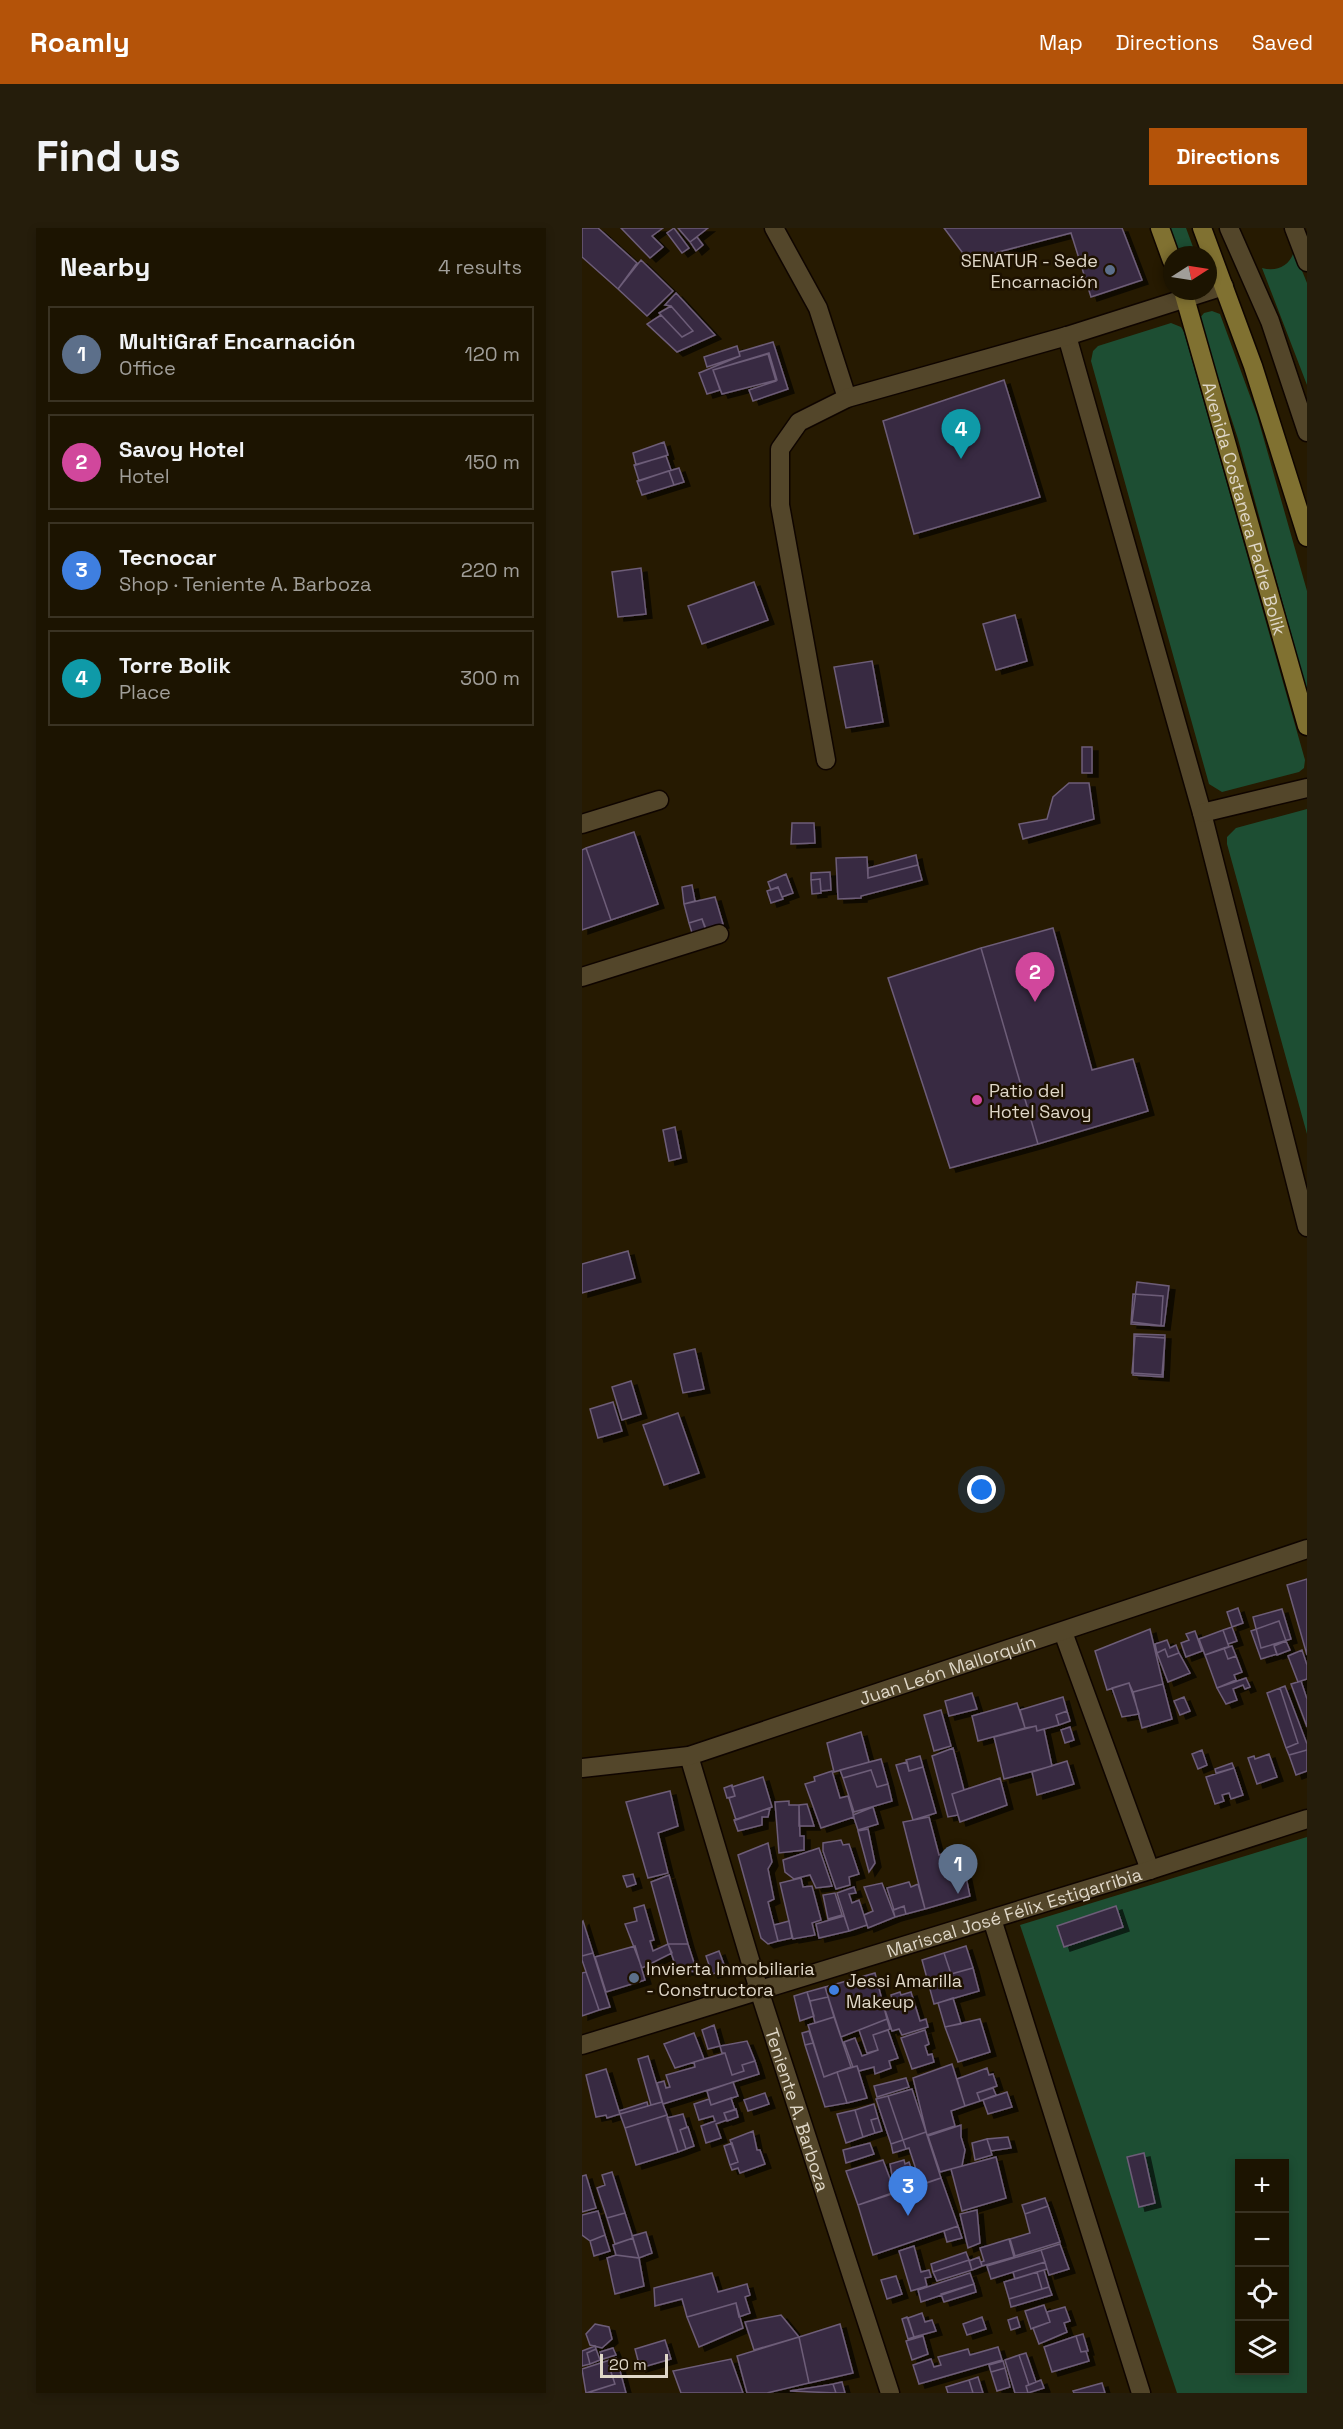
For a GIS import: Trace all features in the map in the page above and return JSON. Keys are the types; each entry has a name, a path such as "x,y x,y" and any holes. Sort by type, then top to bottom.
{"main road":[{"path":"1160,228 1167,246"},
{"path":"1202,228 1253,366 1307,537"},
{"name":"Avenida Costanera Padre Bolik","path":"1185,300 1307,726"}],"street":[{"path":"774,228 818,308 847,398"},
{"path":"1229,228 1270,321 1307,432"},
{"path":"1294,228 1307,261"},
{"path":"1217,288 1224,286"},
{"path":"826,760 780,505 780,449 799,422 847,398 1067,336 1170,300"},
{"path":"1067,336 1202,813 1307,1227"},
{"path":"1202,813 1307,788"},
{"path":"582,824 658,800"},
{"path":"582,977 719,934"},
{"name":"Juan León Mallorquín","path":"582,1768 689,1756 1307,1550"},
{"path":"1063,1632 1150,1870"},
{"name":"Teniente A. Barboza","path":"689,1756 759,1990 890,2393"},
{"name":"Mariscal José Félix Estigarribia","path":"582,2045 1150,1870 1307,1819"},
{"path":"992,1918 1141,2393"}],"green space":[{"path":"1166,228 1186,228 1193,246 1172,246"},
{"path":"1294,251 1307,283 1307,385 1262,268 1282,267 1289,261"},
{"path":"1212,311 1220,314 1257,415 1307,591 1307,692 1238,439 1199,319 1204,313"},
{"path":"1171,323 1181,327 1184,332 1305,760 1304,768 1299,772 1222,792 1209,784 1091,361 1093,351 1098,346"},
{"path":"1307,809 1307,1134 1227,844 1227,837 1236,828"},
{"path":"1307,1837 1307,2393 1177,2393 1020,1925"}],"building":[{"path":"582,228 598,228 637,263 618,289 582,257"},
{"path":"621,228 663,228 652,236 663,247 650,258"},
{"path":"674,228 689,248 682,253 667,233"},
{"path":"678,228 708,228 690,242"},
{"name":"SENATUR - Sede Encarnación","path":"944,228 1122,228 1142,280 1091,297 1071,233 968,260"},
{"path":"697,237 703,245 696,251 690,242"},
{"path":"641,260 673,291 647,316 618,289"},
{"path":"676,293 715,335 677,352 647,324 661,315 682,337 693,331 671,306 665,305"},
{"path":"671,306 693,331 682,337 659,313"},
{"path":"773,342 788,389 753,401 749,390 776,381 768,354 713,370 720,390 707,394 699,373 740,356 739,352"},
{"path":"737,346 740,356 707,367 704,357"},
{"path":"769,353 777,380 722,394 713,370"},
{"path":"1004,380 1040,497 914,534 883,421"},
{"path":"664,442 668,455 636,465 633,453"},
{"path":"666,456 671,470 639,481 634,465"},
{"path":"679,468 684,482 674,485 669,471"},
{"path":"669,471 674,485 642,495 637,481"},
{"path":"641,568 646,614 618,617 612,572"},
{"path":"754,582 768,620 702,644 688,606"},
{"path":"1015,615 1027,661 996,670 983,624"},
{"path":"872,661 883,722 846,728 834,667"},
{"path":"1082,747 1092,747 1092,773 1082,773"},
{"path":"1069,783 1089,783 1094,819 1023,839 1019,824 1047,819 1053,797"},
{"path":"792,823 814,823 815,843 791,844"},
{"path":"634,832 658,904 611,920 586,848"},
{"path":"586,848 611,920 582,930 582,850"},
{"path":"916,855 918,865 868,878 868,868"},
{"path":"867,857 868,878 918,865 922,880 861,896 861,898 838,899 836,858"},
{"path":"830,872 831,890 821,891 820,879 811,880 811,873"},
{"path":"786,874 793,893 782,897 778,887 771,890 768,882"},
{"path":"820,879 821,893 812,894 811,880"},
{"path":"692,885 695,901 684,904 682,887"},
{"path":"778,887 783,899 771,903 767,891"},
{"path":"715,897 723,924 706,929 702,919 689,923 684,904"},
{"path":"702,919 706,931 693,936 689,923"},
{"path":"1053,928 1092,1070 1133,1059 1148,1111 1038,1144 981,948"},
{"name":"Patio del Hotel Savoy","path":"981,948 1038,1144 950,1168 888,978"},
{"path":"675,1127 681,1158 669,1161 663,1130"},
{"path":"628,1251 635,1278 582,1293 582,1264"},
{"path":"1137,1282 1169,1286 1164,1326 1132,1322"},
{"path":"1133,1294 1163,1296 1161,1326 1131,1324"},
{"path":"1134,1334 1165,1335 1163,1377 1133,1375"},
{"path":"1135,1336 1165,1338 1162,1375 1132,1373"},
{"path":"695,1349 704,1389 683,1393 674,1354"},
{"path":"631,1381 641,1414 622,1420 612,1387"},
{"path":"613,1402 622,1431 598,1438 590,1409"},
{"path":"678,1413 699,1473 664,1485 643,1425"},
{"path":"1307,1579 1307,1655 1287,1585"},
{"path":"1238,1608 1243,1623 1232,1627 1227,1612"},
{"path":"1282,1609 1291,1639 1261,1648 1253,1617"},
{"path":"1279,1621 1286,1641 1274,1646 1277,1654 1261,1659 1251,1631"},
{"path":"1232,1627 1237,1641 1228,1644 1223,1630"},
{"path":"1150,1629 1163,1684 1133,1692 1129,1683 1107,1690 1095,1651"},
{"path":"1223,1630 1229,1647 1205,1655 1199,1639"},
{"path":"1195,1631 1202,1651 1186,1657 1181,1643 1189,1640 1186,1634"},
{"path":"1167,1640 1170,1648 1176,1645 1179,1653 1168,1657 1165,1649 1157,1653 1155,1644"},
{"path":"1286,1641 1290,1650 1277,1655 1274,1646"},
{"path":"1232,1646 1236,1656 1228,1659 1224,1648"},
{"path":"1224,1648 1228,1659 1236,1656 1242,1672 1234,1675 1236,1680 1217,1688 1205,1655"},
{"path":"1165,1649 1168,1657 1179,1653 1190,1673 1168,1682 1157,1653"},
{"path":"1302,1650 1307,1665 1307,1679 1298,1682 1288,1656"},
{"path":"1246,1678 1250,1687 1245,1689 1243,1685 1233,1689 1237,1700 1226,1704 1217,1688"},
{"path":"1301,1681 1307,1699 1307,1727 1291,1684"},
{"path":"1129,1683 1139,1714 1122,1717 1112,1688"},
{"path":"1163,1684 1172,1719 1142,1728 1133,1692"},
{"path":"1285,1686 1307,1744 1307,1750 1289,1755 1286,1748 1298,1743 1280,1688"},
{"path":"1280,1688 1298,1743 1286,1748 1267,1693"},
{"path":"972,1693 977,1709 949,1716 945,1701"},
{"path":"1063,1697 1067,1711 1056,1715 1059,1725 1037,1731 1036,1726 1025,1728 1020,1710"},
{"path":"1184,1697 1190,1711 1180,1715 1174,1701"},
{"path":"1017,1703 1025,1728 978,1741 972,1716"},
{"path":"941,1710 951,1746 934,1751 924,1715"},
{"path":"1067,1711 1070,1721 1059,1725 1056,1715"},
{"path":"1036,1726 1037,1731 1044,1729 1052,1766 1004,1779 994,1737"},
{"path":"1070,1727 1074,1740 1065,1743 1061,1730"},
{"path":"861,1732 869,1762 834,1772 827,1743"},
{"path":"953,1748 964,1790 952,1794 958,1815 948,1817 932,1756"},
{"path":"1202,1750 1207,1765 1198,1769 1192,1754"},
{"path":"1307,1750 1307,1771 1296,1775 1289,1755"},
{"path":"1269,1754 1277,1777 1257,1784 1248,1758 1254,1756 1255,1759"},
{"path":"920,1756 923,1767 909,1771 906,1760"},
{"path":"881,1759 888,1784 877,1787 871,1770 843,1778 840,1770"},
{"path":"1067,1761 1074,1784 1037,1795 1032,1772"},
{"path":"907,1762 909,1771 923,1767 936,1813 913,1820 896,1765"},
{"path":"1232,1763 1234,1768 1216,1773 1215,1769"},
{"path":"1234,1768 1243,1795 1231,1799 1229,1793 1222,1795 1224,1801 1215,1804 1206,1777"},
{"path":"871,1770 877,1787 888,1784 892,1801 854,1812 843,1778"},
{"path":"832,1771 840,1798 848,1796 854,1817 821,1828 805,1784 815,1781 814,1777"},
{"path":"763,1777 772,1807 736,1820 729,1798 735,1796 732,1787"},
{"path":"1000,1778 1007,1805 960,1822 952,1794"},
{"path":"732,1785 735,1796 727,1798 724,1788"},
{"path":"670,1791 678,1826 658,1833 668,1873 648,1878 626,1802"},
{"path":"789,1801 789,1805 799,1805 800,1836 804,1836 804,1850 779,1853 775,1802"},
{"path":"807,1804 814,1826 799,1826 799,1805"},
{"path":"873,1807 878,1824 858,1830 853,1815"},
{"path":"770,1808 768,1817 762,1817 762,1825 738,1831 734,1820"},
{"path":"929,1817 939,1855 960,1849 970,1896 925,1909 903,1822"},
{"path":"868,1829 875,1863 869,1872 858,1831"},
{"path":"841,1840 843,1845 849,1844 859,1874 849,1877 850,1885 836,1889 823,1851 823,1843"},
{"path":"768,1843 772,1862 768,1869 774,1899 768,1902 778,1941 768,1944 761,1938 738,1855"},
{"path":"819,1848 832,1886 816,1888 810,1875 794,1879 785,1872 783,1860"},
{"path":"633,1874 636,1884 627,1887 623,1876"},
{"path":"669,1875 688,1944 668,1944 651,1882"},
{"path":"801,1878 803,1887 812,1886 821,1920 812,1923 815,1935 793,1939 780,1883"},
{"path":"909,1882 911,1887 918,1884 925,1909 906,1914 904,1906 894,1910 887,1888"},
{"path":"882,1883 895,1917 868,1928 864,1915 873,1911 864,1887"},
{"path":"854,1887 856,1893 849,1894 852,1903 859,1900 867,1925 849,1931 837,1893"},
{"path":"835,1893 842,1915 828,1919 823,1895"},
{"path":"644,1905 654,1940 650,1941 653,1951 668,1944 672,1953 642,1968 625,1924 637,1921 634,1908"},
{"path":"904,1906 906,1914 895,1917 893,1910"},
{"path":"1116,1906 1123,1927 1064,1947 1057,1926"},
{"path":"844,1916 849,1931 819,1938 816,1924"},
{"path":"789,1921 792,1938 778,1941 774,1925"},
{"path":"582,1922 593,1953 582,1956"},
{"path":"668,1944 688,1944 697,1972 677,1970"},
{"path":"635,1946 645,1980 606,1992 595,1957"},
{"path":"966,1946 973,1968 951,1974 944,1953"},
{"path":"719,1951 726,1970 712,1974 706,1956"},
{"path":"593,1953 610,2007 599,2010 582,1960 582,1956"},
{"path":"944,1953 951,1974 973,1968 979,1991 934,2004 922,1960"},
{"path":"586,1972 599,2010 582,2016 582,1973"},
{"path":"875,1973 887,2019 841,2037 825,1987"},
{"path":"825,1987 828,1997 810,2001 807,1992"},
{"path":"807,1992 814,2016 800,2021 794,1996"},
{"path":"900,1992 901,1995 911,1992 920,2021 926,2019 928,2027 902,2035 899,2029 892,2031 882,2001 892,1999 891,1995"},
{"path":"828,1997 834,2017 815,2023 810,2001"},
{"path":"953,1998 961,2024 945,2027 938,2003"},
{"path":"834,2017 851,2067 824,2077 808,2025"},
{"path":"887,2019 890,2029 873,2035 878,2050 867,2053 859,2030"},
{"path":"980,2019 990,2052 958,2062 945,2027"},
{"path":"714,2025 720,2046 708,2049 702,2030"},
{"path":"888,2030 898,2058 889,2061 891,2068 875,2074 874,2067 859,2071 857,2066 853,2067 844,2042 855,2038 862,2056 878,2050 873,2035"},
{"path":"925,2030 929,2044 925,2046 928,2055 932,2054 934,2062 912,2069 901,2038"},
{"path":"809,2031 813,2043 805,2045 802,2033"},
{"path":"694,2033 704,2059 675,2068 664,2044"},
{"path":"747,2041 755,2061 742,2065 744,2071 732,2075 725,2053 722,2053 720,2046"},
{"path":"813,2043 824,2077 837,2072 847,2103 825,2107 805,2045"},
{"path":"725,2053 732,2075 744,2071 742,2065 755,2061 759,2074 663,2104 657,2083 664,2081 666,2088 670,2087 666,2075 695,2067 694,2062"},
{"path":"648,2056 662,2102 651,2105 638,2059"},
{"path":"952,2064 965,2106 951,2111 955,2126 927,2135 913,2078"},
{"path":"857,2066 867,2098 847,2103 837,2072"},
{"path":"987,2068 989,2075 993,2074 997,2086 977,2093 980,2101 965,2106 957,2079"},
{"path":"606,2069 620,2114 607,2118 606,2115 596,2117 586,2075"},
{"path":"906,2078 909,2087 877,2097 874,2086"},
{"path":"733,2082 738,2096 711,2105 707,2091"},
{"path":"993,2088 996,2095 980,2101 977,2093"},
{"path":"912,2089 926,2132 903,2140 888,2096"},
{"path":"1007,2092 1012,2107 988,2114 983,2100"},
{"path":"765,2093 769,2104 748,2111 744,2100"},
{"path":"888,2096 903,2140 891,2144 876,2099"},
{"path":"731,2098 735,2110 724,2113 727,2120 716,2124 721,2138 706,2143 701,2126 715,2121 713,2116 699,2120 694,2104 709,2099 711,2105"},
{"path":"647,2102 648,2106 620,2114 619,2111"},
{"path":"662,2102 667,2115 625,2128 620,2114"},
{"path":"874,2104 878,2118 871,2120 875,2133 863,2137 855,2110"},
{"path":"736,2109 738,2117 727,2121 724,2113"},
{"path":"855,2110 863,2137 846,2143 837,2114"},
{"path":"683,2114 687,2127 680,2130 686,2149 678,2152 667,2118"},
{"path":"667,2115 678,2152 636,2165 625,2128"},
{"path":"878,2118 882,2131 875,2133 871,2120"},
{"path":"961,2125 961,2137 965,2150 962,2166 940,2172 928,2136"},
{"path":"688,2127 694,2146 686,2149 680,2130"},
{"path":"753,2131 757,2150 760,2150 765,2164 740,2173 738,2168 732,2170 730,2165 738,2162 730,2140"},
{"path":"926,2132 941,2178 921,2185 909,2148 906,2149 903,2140"},
{"path":"1008,2137 1011,2148 991,2151 987,2139"},
{"path":"987,2139 992,2155 975,2160 972,2143"},
{"path":"903,2140 906,2149 893,2153 891,2144"},
{"path":"732,2143 738,2162 730,2165 724,2146"},
{"path":"870,2143 874,2154 846,2163 843,2150"},
{"path":"1144,2153 1155,2203 1139,2207 1127,2157"},
{"path":"996,2157 1006,2198 962,2211 951,2169"},
{"path":"883,2160 895,2192 858,2205 846,2171"},
{"path":"904,2160 905,2164 909,2162 911,2168 908,2169 914,2187 895,2192 890,2164"},
{"path":"612,2172 625,2213 607,2218 597,2188 605,2185 602,2175"},
{"path":"586,2175 596,2208 582,2212 582,2176"},
{"path":"941,2178 958,2226 873,2255 858,2205"},
{"path":"1045,2198 1048,2206 1025,2214 1022,2205"},
{"path":"1048,2206 1060,2242 1015,2256 1010,2239 1030,2233 1025,2214"},
{"path":"977,2210 980,2243 968,2248 960,2214"},
{"path":"598,2211 605,2235 590,2241 582,2235 582,2215"},
{"path":"625,2213 633,2238 615,2244 607,2218"},
{"path":"958,2226 962,2238 947,2242 944,2231"},
{"path":"646,2232 652,2253 639,2258 632,2236"},
{"path":"605,2235 610,2251 594,2256 590,2241"},
{"path":"633,2238 639,2258 616,2255 613,2245"},
{"path":"1009,2239 1014,2257 982,2266 981,2262 984,2261 980,2248"},
{"path":"1060,2244 1069,2269 1049,2275 1041,2250"},
{"path":"914,2246 921,2272 929,2270 931,2277 925,2278 927,2286 911,2291 899,2251"},
{"path":"1041,2250 1045,2262 991,2279 987,2266"},
{"path":"966,2252 969,2260 933,2272 931,2264"},
{"path":"616,2255 639,2258 644,2286 615,2294 607,2258"},
{"path":"979,2257 982,2266 972,2270 969,2261"},
{"path":"969,2260 972,2270 937,2281 933,2272"},
{"path":"1045,2262 1047,2269 1015,2279 1013,2272"},
{"path":"1044,2270 1049,2287 1042,2289 1037,2272"},
{"path":"1037,2272 1042,2289 1009,2299 1004,2282"},
{"path":"712,2273 718,2292 747,2284 750,2295 745,2297 750,2313 739,2317 736,2303 687,2317 682,2299 655,2306 654,2288"},
{"path":"970,2273 974,2284 921,2302 918,2290"},
{"path":"896,2276 902,2294 887,2299 881,2280"},
{"path":"974,2284 976,2292 944,2302 941,2294"},
{"path":"1049,2287 1052,2295 1011,2307 1009,2299"},
{"path":"736,2303 743,2328 699,2347 687,2317"},
{"path":"1044,2305 1050,2322 1031,2329 1025,2311"},
{"path":"1065,2307 1070,2321 1064,2323 1067,2332 1039,2344 1033,2328 1050,2322 1047,2312"},
{"path":"922,2313 925,2322 932,2320 936,2331 914,2337 908,2318"},
{"path":"781,2315 799,2337 754,2350 745,2322"},
{"path":"907,2317 914,2337 908,2339 902,2319"},
{"path":"982,2317 986,2329 967,2335 963,2324"},
{"path":"1017,2317 1020,2327 1011,2330 1008,2320"},
{"path":"595,2324 609,2327 612,2339 602,2348 590,2345 586,2334"},
{"path":"840,2324 853,2373 809,2383 799,2337"},
{"path":"1083,2334 1088,2351 1081,2352 1076,2336"},
{"path":"923,2336 928,2354 912,2360 906,2341"},
{"path":"1076,2336 1081,2352 1086,2351 1089,2361 1052,2372 1044,2347"},
{"path":"799,2337 809,2383 767,2393 747,2393 737,2356"},
{"path":"665,2340 671,2359 640,2368 635,2349"},
{"path":"595,2346 596,2349 587,2353 590,2364 582,2366 582,2351"},
{"path":"998,2347 1002,2360 919,2384 913,2365 931,2359 934,2367 941,2365 938,2357 968,2349 970,2355"},
{"path":"613,2348 616,2355 603,2359 600,2352"},
{"path":"596,2349 600,2360 590,2364 587,2353"},
{"path":"1026,2353 1036,2382 1029,2385 1019,2355"},
{"path":"1019,2355 1029,2385 1026,2386 1028,2393 1015,2393 1005,2360"},
{"path":"616,2358 619,2367 610,2369 615,2384 586,2393 582,2369"},
{"path":"731,2359 743,2393 681,2393 673,2371"},
{"path":"1003,2361 1005,2368 991,2372 989,2365"},
{"path":"619,2367 626,2393 587,2393 615,2384 610,2369"},
{"path":"1005,2368 1010,2387 997,2391 991,2372"},
{"path":"978,2377 983,2393 973,2393 969,2380"},
{"path":"969,2380 973,2393 948,2393 946,2387"},
{"path":"1041,2380 1044,2388 1028,2393 1026,2386"},
{"path":"842,2382 845,2393 836,2393 833,2384"},
{"path":"1102,2383 1105,2393 1074,2393 1073,2391"},
{"path":"833,2384 836,2393 790,2391"}],"place":[{"name":"SENATUR - Sede Encarnación","path":"1110,270"},
{"name":"Torre Bolik","path":"961,459"},
{"name":"Savoy Hotel","path":"1035,1002"},
{"name":"Patio del Hotel Savoy","path":"977,1100"},
{"name":"MultiGraf Encarnación","path":"958,1894"},
{"name":"Invierta Inmobiliaria - Constructora","path":"634,1978"},
{"name":"Jessi Amarilla Makeup","path":"834,1990"},
{"name":"Tecnocar","path":"908,2216"}]}
